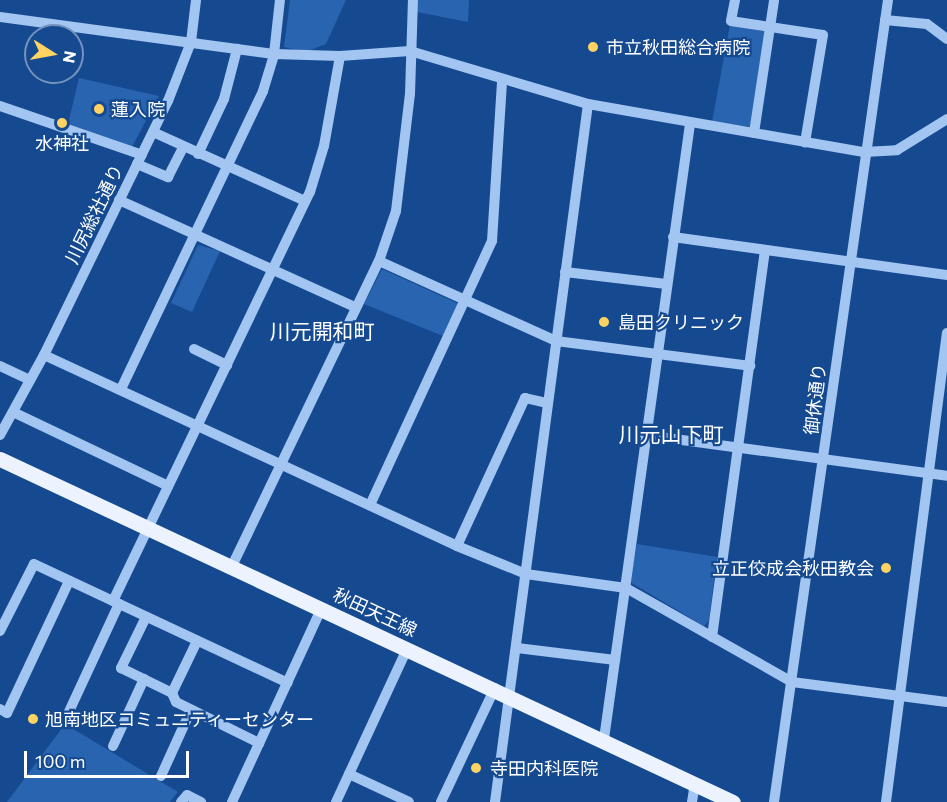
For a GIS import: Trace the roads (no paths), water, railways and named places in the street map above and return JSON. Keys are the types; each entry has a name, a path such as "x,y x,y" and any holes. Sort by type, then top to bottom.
{"main road":[{"name":"秋田天王線","path":"0,459 146,529 604,739 733,802"}],"street":[{"name":"川尻総社通り","path":"0,435 44,355 153,132 191,42 196,0"},
{"path":"121,390 263,91 274,54 280,0"},
{"path":"232,567 279,463 379,261 396,211 403,168 413,0"},
{"path":"735,0 731,21 823,35 805,142"},
{"path":"754,133 774,0"},
{"name":"御休通り","path":"774,802 824,459 864,152 888,0"},
{"path":"0,17 274,54 340,56 410,51 588,104 690,124 864,152 897,150 947,119"},
{"path":"885,20 927,24 947,39"},
{"path":"198,154 224,99 237,49"},
{"path":"66,718 146,529 305,201 324,146 340,56"},
{"path":"370,506 492,241 502,80"},
{"path":"495,802 511,696 547,403 588,104"},
{"path":"0,106 140,159 168,177 183,147"},
{"path":"604,739 690,124"},
{"path":"153,132 305,201"},
{"path":"119,200 355,307"},
{"path":"673,237 850,264 947,275"},
{"path":"712,637 765,252"},
{"path":"379,261 556,341 657,352 750,366"},
{"path":"565,272 666,284"},
{"path":"886,802 947,333"},
{"path":"194,349 227,365"},
{"path":"44,355 457,546 526,574 626,588 792,682 947,702"},
{"path":"0,366 30,380"},
{"path":"457,546 525,398 547,403"},
{"path":"13,412 168,486"},
{"path":"645,435 947,476"},
{"path":"0,631 34,564 288,683"},
{"path":"0,709 7,713 69,581"},
{"path":"232,802 321,609"},
{"path":"146,616 121,668 172,693 176,702 259,743"},
{"path":"172,693 197,641"},
{"path":"517,648 615,660"},
{"path":"336,802 407,649"},
{"path":"113,746 144,679"},
{"path":"441,802 495,688"},
{"path":"161,776 191,710"},
{"path":"349,774 409,802"},
{"path":"692,802 694,784"},
{"path":"181,802 187,795 201,802"}],"place":[{"name":"市立秋田総合病院","path":"593,47"},
{"name":"蓮入院","path":"99,109"},
{"name":"水神社","path":"62,123"},
{"name":"島田クリニック","path":"604,322"},
{"name":"立正佼成会秋田教会","path":"886,568"},
{"name":"旭南地区コミュニティーセンター","path":"33,719"},
{"name":"寺田内科医院","path":"476,768"}],"district":[{"name":"川元開和町","path":"322,331"},
{"name":"川元山下町","path":"671,434"}]}
